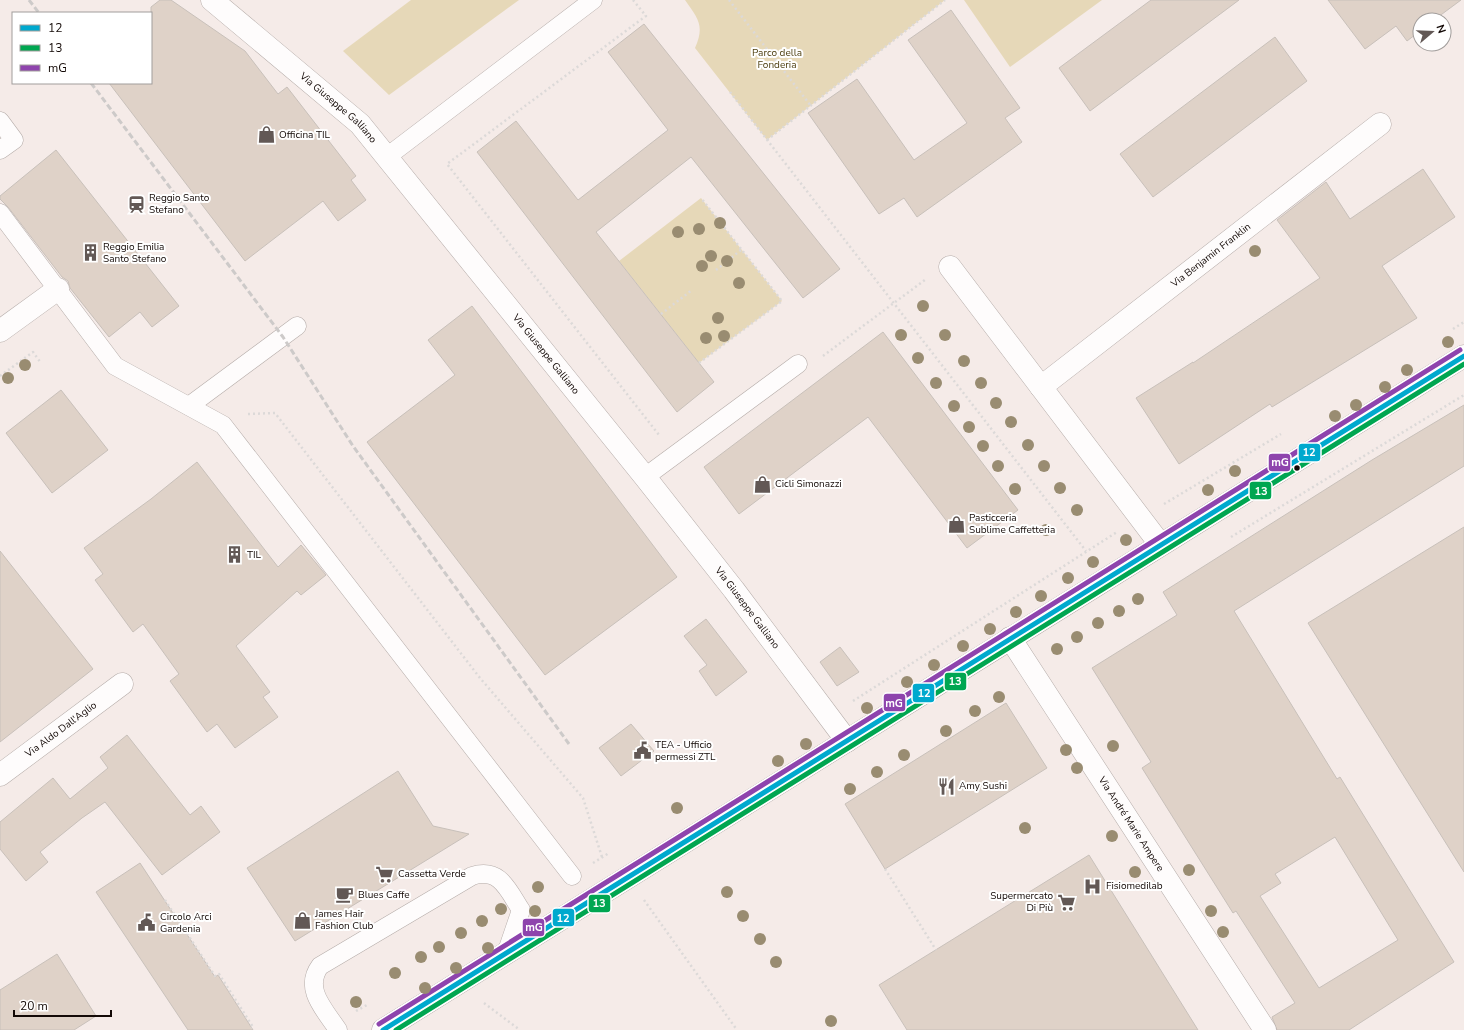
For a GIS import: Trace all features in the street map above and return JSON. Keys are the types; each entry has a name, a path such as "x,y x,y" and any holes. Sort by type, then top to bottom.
{"street":[{"name":"Via Giuseppe Galliano","path":"212,0 360,124 388,156 734,590 847,741"},
{"name":"Via Benjamin Franklin","path":"1041,387 1380,124"},
{"path":"950,267 1160,544"},
{"path":"0,331 58,289"},
{"path":"383,1030 1160,544 1464,356"},
{"name":"Via André Marie Ampere","path":"1010,638 1266,1030"},
{"name":"Via Aldo Dall'Aglio","path":"0,775 122,684"}],"lane":[{"path":"388,156 593,0"},
{"path":"0,121 14,140 0,150"},
{"path":"0,213 116,366 223,425 572,876"},
{"path":"189,406 297,326"},
{"path":"645,477 798,364"},
{"path":"338,1030 318,1000 313,987 314,974 320,966 472,876 482,873 491,874 499,878 506,886 521,910 506,954"}],"path":[{"path":"634,0 646,16 447,164 675,456"},
{"path":"729,0 811,106"},
{"path":"767,140 946,0"},
{"path":"730,92 1086,551"},
{"path":"699,363 782,301 701,198"},
{"path":"716,270 741,250"},
{"path":"798,364 814,362 939,269 950,267"},
{"path":"661,314 692,290"},
{"path":"1451,330 1464,322"},
{"path":"0,376 33,352 41,363"},
{"path":"218,384 242,414 275,413 480,678 583,798 602,857"},
{"path":"828,717 1086,551 1286,431"},
{"path":"885,868 936,950"},
{"path":"627,877 737,1030"},
{"path":"165,900 215,976 219,974 253,1028"},
{"path":"484,1003 520,1030"}],"green space":[{"path":"411,0 519,0 389,95 343,51"},
{"name":"Parco della Fonderia","path":"685,0 945,0 767,140 695,48 700,28 699,22"},
{"path":"964,0 1102,0 1010,67"},
{"path":"701,198 782,301 699,363 619,261"}],"building":[{"name":"Officina TIL","path":"160,0 171,0 245,51 278,94 287,87 356,176 351,180 366,200 338,221 323,201 245,261 110,84 152,84 151,7"},
{"path":"1151,0 1239,0 1090,111 1059,68"},
{"path":"1328,0 1461,0 1445,12 1412,12 1412,37 1407,41 1396,26 1365,49"},
{"path":"951,10 1020,108 1005,118 1022,142 917,217 904,198 879,214 808,113 857,79 914,160 967,123 908,40"},
{"path":"644,24 840,269 803,298 691,157 596,232 714,382 677,412 477,152 516,121 578,200 668,130 608,52"},
{"path":"1275,37 1307,81 1153,197 1120,154"},
{"name":"Reggio Emilia Santo Stefano","path":"56,150 179,306 152,327 140,312 109,337 70,288 68,281 62,277 8,207 0,199 0,196"},
{"path":"1423,169 1455,217 1382,266 1417,318 1272,407 1270,404 1179,464 1136,398 1193,363 1320,278 1277,220 1326,182 1350,219"},
{"path":"472,306 677,577 545,675 367,442 455,375 428,340"},
{"path":"883,332 1018,510 967,548 868,417 739,514 704,467"},
{"path":"61,390 108,450 52,493 6,433"},
{"path":"1464,405 1464,466 1234,611 1337,779 1340,777 1454,962 1349,1030 1277,1030 1272,1017 1295,1003 1236,911 1233,913 1142,768 1151,762 1092,668 1177,615 1163,592 1372,460","holes":["1335,837 1398,940 1319,988 1260,896 1281,883 1275,874"]},
{"path":"197,462 278,567 301,545 326,575 301,595 297,591 236,646 270,692 263,697 278,717 235,748 217,724 207,732 170,681 179,674 143,624 133,632 95,580 103,574 84,548 151,499"},
{"path":"1464,527 1464,872 1308,623"},
{"path":"0,551 93,669 0,742"},
{"path":"706,619 747,672 716,696 699,671 707,665 684,636"},
{"path":"840,647 859,672 837,686 820,662"},
{"name":"Amy Sushi","path":"1006,703 1047,768 885,869 845,804"},
{"path":"631,724 654,751 621,776 599,748"},
{"path":"127,735 190,815 201,806 220,832 162,875 105,802 82,818 40,852 48,862 26,881 0,849 0,822 53,778 70,799 108,768 100,757"},
{"path":"398,771 433,826 469,834 295,941 247,868"},
{"name":"Supermercato Di Più","path":"1089,855 1198,1030 907,1030 879,985"},
{"path":"140,863 215,977 218,975 253,1030 188,1030 96,892"},
{"path":"57,954 96,1016 74,1030 0,1030 0,990"}],"railway":[{"path":"29,0 38,12"},
{"path":"92,84 283,337 353,446 569,744"}],"transit line":[{"name":"mG","path":"379,1024 1460,350"},
{"name":"12","path":"383,1030 1464,356"},
{"name":"13","path":"396,1030 1464,364"}],"place":[{"name":"Officina TIL","path":"266,135"},
{"name":"Reggio Santo Stefano","path":"136,204"},
{"name":"Reggio Emilia Santo Stefano","path":"90,253"},
{"name":"Cicli Simonazzi","path":"762,484"},
{"name":"Pasticceria Sublime Caffetteria","path":"956,524"},
{"name":"TIL","path":"234,555"},
{"name":"TEA - Ufficio permessi ZTL","path":"642,751"},
{"name":"Amy Sushi","path":"946,786"},
{"name":"Cassetta Verde","path":"385,874"},
{"name":"Fisiomedilab","path":"1093,886"},
{"name":"Blues Caffe","path":"345,895"},
{"name":"Supermercato Di Più","path":"1066,902"},
{"name":"James Hair Fashion Club","path":"302,920"},
{"name":"Circolo Arci Gardenia","path":"147,923"}]}
